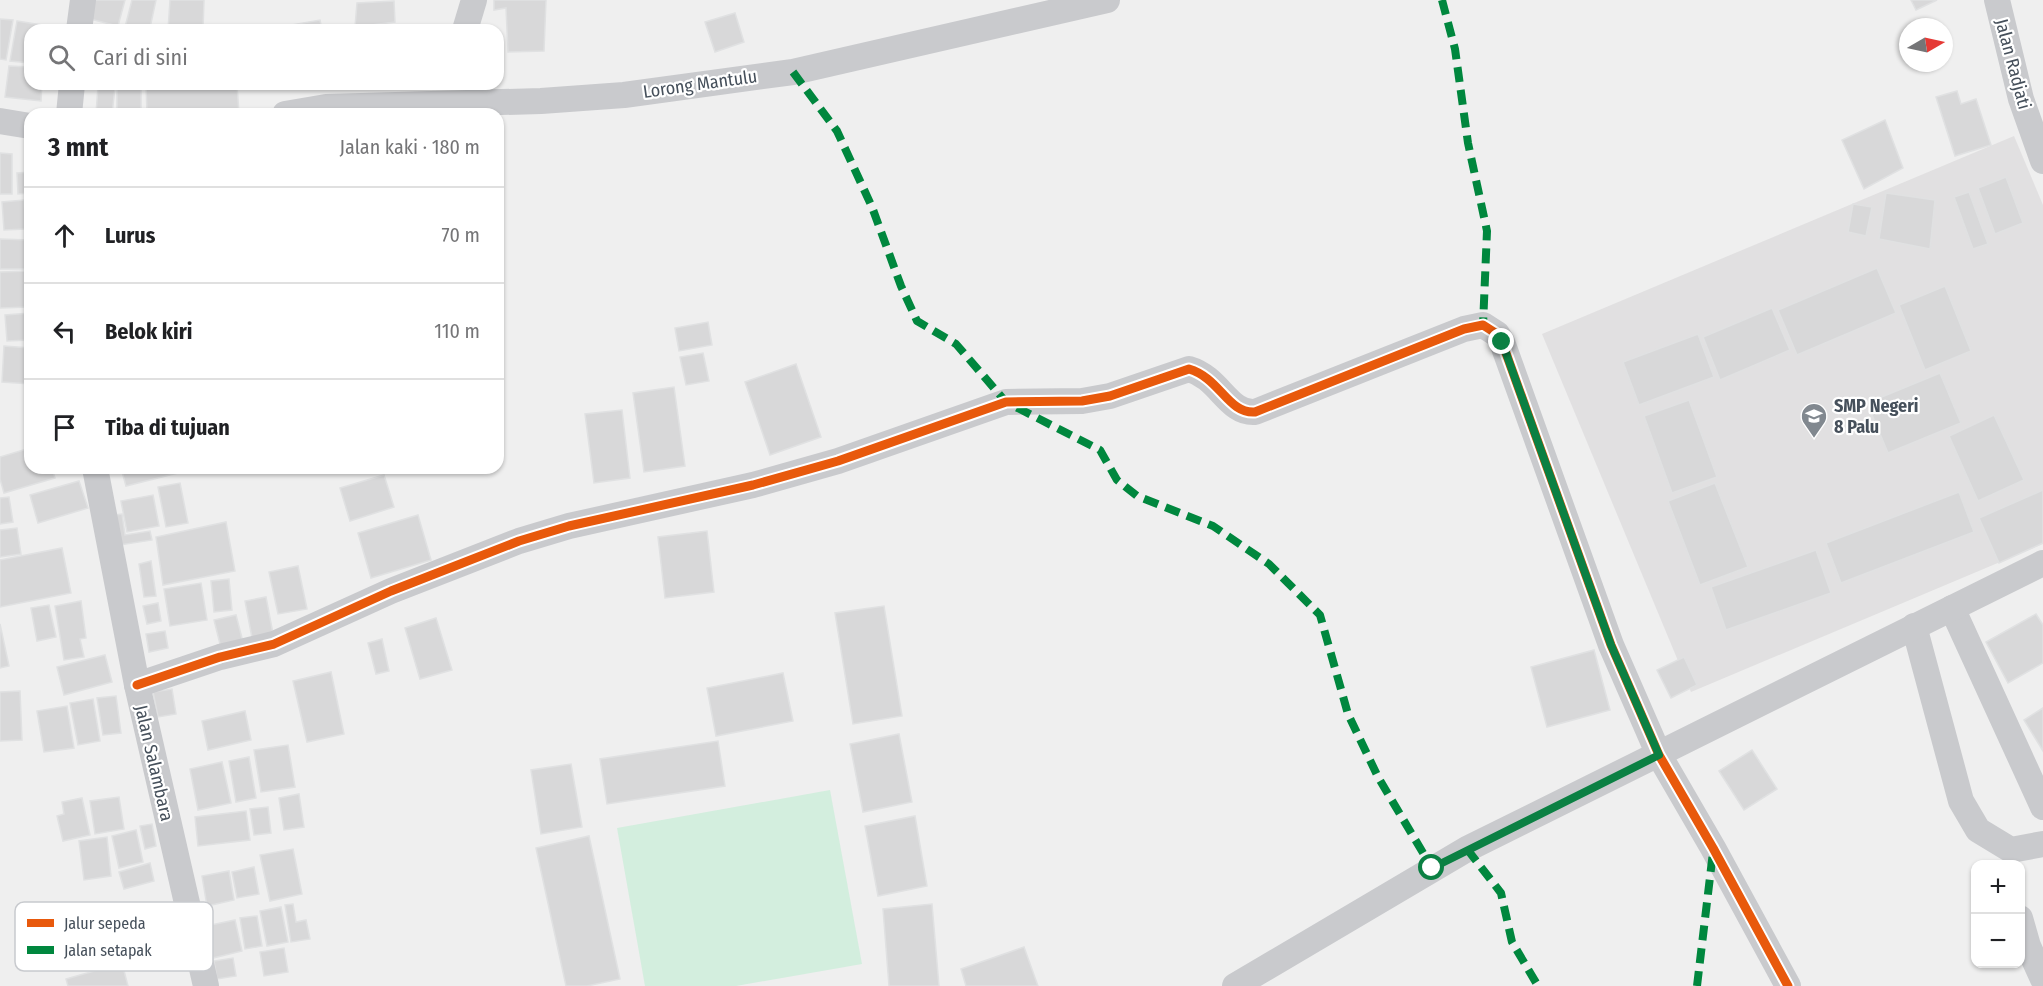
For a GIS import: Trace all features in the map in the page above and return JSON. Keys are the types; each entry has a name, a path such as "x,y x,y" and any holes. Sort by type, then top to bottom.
{"street":[{"path":"80,24 83,0"},
{"path":"467,24 474,0"},
{"name":"Lorong Mantulu","path":"316,108 446,93 624,95 793,72 1107,0"},
{"name":"Jalan Radjati","path":"1996,0 2021,99 2043,161"},
{"path":"70,108 71,90"},
{"path":"0,121 24,125"},
{"path":"136,685 220,657 274,644 391,591 519,541 569,526 753,485 838,461 1006,402 1082,401 1110,396 1189,369 1209,378 1233,405 1243,411 1256,412 1464,329 1483,325 1497,334 1502,342 1611,645 1659,755 1713,848 1788,986"},
{"name":"Jalan Salambara","path":"96,474 136,685 186,902"},
{"path":"1235,986 1441,864 2043,563"},
{"path":"1952,608 2043,807"},
{"path":"1914,626 1961,801 1978,830 2012,857 2043,844"},
{"path":"2025,936 2043,978"},
{"name":"Jalan Salambara","path":"203,971 206,986"}],"shaded area":[{"name":"SMP Negeri 8 Palu","path":"2014,136 2043,205 2043,544 1691,692 1542,334"}],"green space":[{"path":"830,790 862,964 736,986 645,986 617,828"}],"building":[{"path":"95,0 125,0 119,24 90,19"},
{"path":"132,0 156,0 151,24 126,24"},
{"path":"170,0 204,0 203,24 168,24"},
{"path":"494,0 546,0 544,51 508,52 506,8 494,10"},
{"path":"1911,0 1937,0 1916,10"},
{"path":"394,1 395,22 355,24 357,3"},
{"path":"735,13 744,42 715,52 705,22"},
{"path":"0,19 13,20 6,60 0,59"},
{"path":"320,20 321,24 297,24"},
{"path":"17,21 36,24 24,24 24,62 10,61"},
{"path":"9,66 24,67 24,90 42,90 41,101 5,97"},
{"path":"98,90 115,90 113,108 96,108"},
{"path":"117,90 141,90 141,108 117,108"},
{"path":"146,90 237,90 239,108 147,108"},
{"path":"1957,91 1961,104 1976,99 1991,145 1955,156 1936,97"},
{"path":"1885,120 1903,168 1864,189 1842,140"},
{"path":"0,153 12,154 12,194 0,194"},
{"path":"24,172 24,194 18,194 17,173"},
{"path":"2006,177 2023,223 1995,234 1978,188"},
{"path":"1969,192 1988,244 1973,249 1954,197"},
{"path":"1886,193 1935,200 1930,249 1879,239"},
{"path":"24,200 24,229 4,230 2,202"},
{"path":"1853,204 1872,207 1866,236 1848,232"},
{"path":"0,239 24,240 24,269 0,269"},
{"path":"1877,268 1896,313 1797,355 1778,310"},
{"path":"24,271 24,307 0,308 0,272"},
{"path":"1945,286 1971,351 1925,370 1899,305"},
{"path":"1772,308 1790,350 1720,380 1703,337"},
{"path":"24,313 24,340 7,341 5,315"},
{"path":"708,322 712,345 679,351 675,328"},
{"path":"1698,334 1714,377 1639,405 1623,362"},
{"path":"4,346 24,348 24,384 2,382"},
{"path":"703,353 709,381 686,385 680,357"},
{"path":"796,364 821,437 770,455 745,382"},
{"path":"1940,373 1961,423 1888,453 1867,403"},
{"path":"674,387 685,466 644,472 633,393"},
{"path":"1689,400 1717,477 1672,493 1644,416"},
{"path":"622,410 630,478 594,483 585,414"},
{"path":"1994,415 2024,480 1978,501 1949,436"},
{"path":"24,450 24,474 54,474 55,478 4,493 0,479 0,457"},
{"path":"123,474 174,474 126,486"},
{"path":"384,475 394,507 350,521 340,488"},
{"path":"79,481 88,508 38,523 30,495"},
{"path":"180,483 188,523 166,527 158,487"},
{"path":"1715,483 1748,567 1700,585 1668,501"},
{"path":"2043,490 2043,543 1999,563 1979,518"},
{"path":"1959,492 1974,532 1841,583 1826,543"},
{"path":"153,495 159,526 127,532 121,501"},
{"path":"9,497 13,522 0,524 0,498"},
{"path":"122,514 125,535 150,531 152,540 120,545 115,515"},
{"path":"418,515 431,560 371,578 358,533"},
{"path":"226,522 235,571 163,585 156,537"},
{"path":"17,528 21,554 0,557 0,530"},
{"path":"707,531 714,592 665,598 658,537"},
{"path":"62,548 71,593 0,607 0,560"},
{"path":"1816,550 1831,593 1726,630 1711,587"},
{"path":"151,561 156,596 144,597 139,564"},
{"path":"298,566 307,609 278,614 269,572"},
{"path":"229,579 232,610 214,612 211,581"},
{"path":"201,583 207,620 170,626 164,589"},
{"path":"266,597 274,639 253,643 245,601"},
{"path":"81,601 86,638 80,639 84,657 64,660 55,606"},
{"path":"158,603 161,621 147,624 143,606"},
{"path":"49,605 56,637 37,641 31,608"},
{"path":"884,606 902,716 853,724 835,613"},
{"path":"2036,614 2043,625 2043,663 2008,683 1986,642"},
{"path":"236,615 243,642 221,648 214,620"},
{"path":"436,618 452,670 420,679 405,628"},
{"path":"0,624 9,666 0,668"},
{"path":"165,631 168,648 149,652 146,634"},
{"path":"382,639 389,671 376,674 368,643"},
{"path":"1594,650 1610,710 1547,727 1531,667"},
{"path":"105,655 112,682 64,695 57,667"},
{"path":"1684,657 1697,685 1671,698 1657,670"},
{"path":"331,672 344,734 307,742 293,681"},
{"path":"783,673 793,721 716,736 707,688"},
{"path":"172,689 176,714 158,717 153,692"},
{"path":"20,691 22,740 0,741 0,692"},
{"path":"116,696 121,733 103,735 97,698"},
{"path":"93,699 100,741 78,745 70,703"},
{"path":"67,706 74,748 44,752 37,711"},
{"path":"2043,708 2043,751 2024,720"},
{"path":"245,711 251,740 208,750 202,721"},
{"path":"899,734 912,802 863,812 850,744"},
{"path":"718,741 725,786 607,804 600,759"},
{"path":"288,745 295,787 261,792 254,750"},
{"path":"1752,750 1777,789 1744,810 1719,771"},
{"path":"249,757 256,798 236,802 229,761"},
{"path":"222,762 231,803 198,810 190,769"},
{"path":"571,764 582,827 541,834 531,770"},
{"path":"299,794 304,827 284,830 279,798"},
{"path":"119,797 124,829 95,834 90,801"},
{"path":"82,798 90,835 63,841 57,816 64,814 62,802"},
{"path":"268,807 271,833 254,835 250,809"},
{"path":"246,811 250,840 198,846 195,817"},
{"path":"915,816 927,886 878,896 865,826"},
{"path":"152,824 156,846 145,849 140,826"},
{"path":"136,830 143,862 119,868 112,836"},
{"path":"589,836 620,979 587,986 566,986 536,848"},
{"path":"107,837 111,876 84,880 79,841"},
{"path":"293,849 302,894 270,901 260,855"},
{"path":"150,863 154,881 124,889 119,872"},
{"path":"254,867 259,894 237,898 232,872"},
{"path":"229,871 234,900 213,905 213,902 206,902 202,876"},
{"path":"293,904 296,922 306,920 310,939 291,942 285,905"},
{"path":"932,904 939,986 889,986 883,909"},
{"path":"281,907 288,942 267,946 260,911"},
{"path":"257,916 262,946 245,949 240,918"},
{"path":"235,920 242,951 213,958 213,925"},
{"path":"1024,947 1038,986 966,986 961,969"},
{"path":"284,948 288,972 264,976 260,952"},
{"path":"233,958 236,976 217,979 214,961"},
{"path":"94,971 124,971 128,986 68,986 66,979"}],"marked path":[{"path":"1442,0 1455,49 1468,143 1487,231 1483,325"},
{"path":"793,72 837,131 872,207 901,286 917,321 956,344 1006,402 1100,450 1117,480 1137,496 1213,526 1269,564 1320,615 1348,714 1378,777 1432,868"},
{"path":"1467,849 1501,893 1512,942 1538,986"},
{"path":"1697,986 1713,852"}],"cycle path":[{"path":"137,685 220,657 274,644 391,591 519,541 569,526 753,485 838,461 1006,402 1082,401 1110,396 1189,369 1209,380 1230,402 1246,411 1255,412 1464,329 1483,325 1497,334 1502,342 1611,645 1659,755 1713,848 1788,986"}],"place":[{"name":"SMP Negeri 8 Palu","path":"1814,439"}],"route":[{"path":"1432,868 1659,755 1611,645 1502,342"}]}
